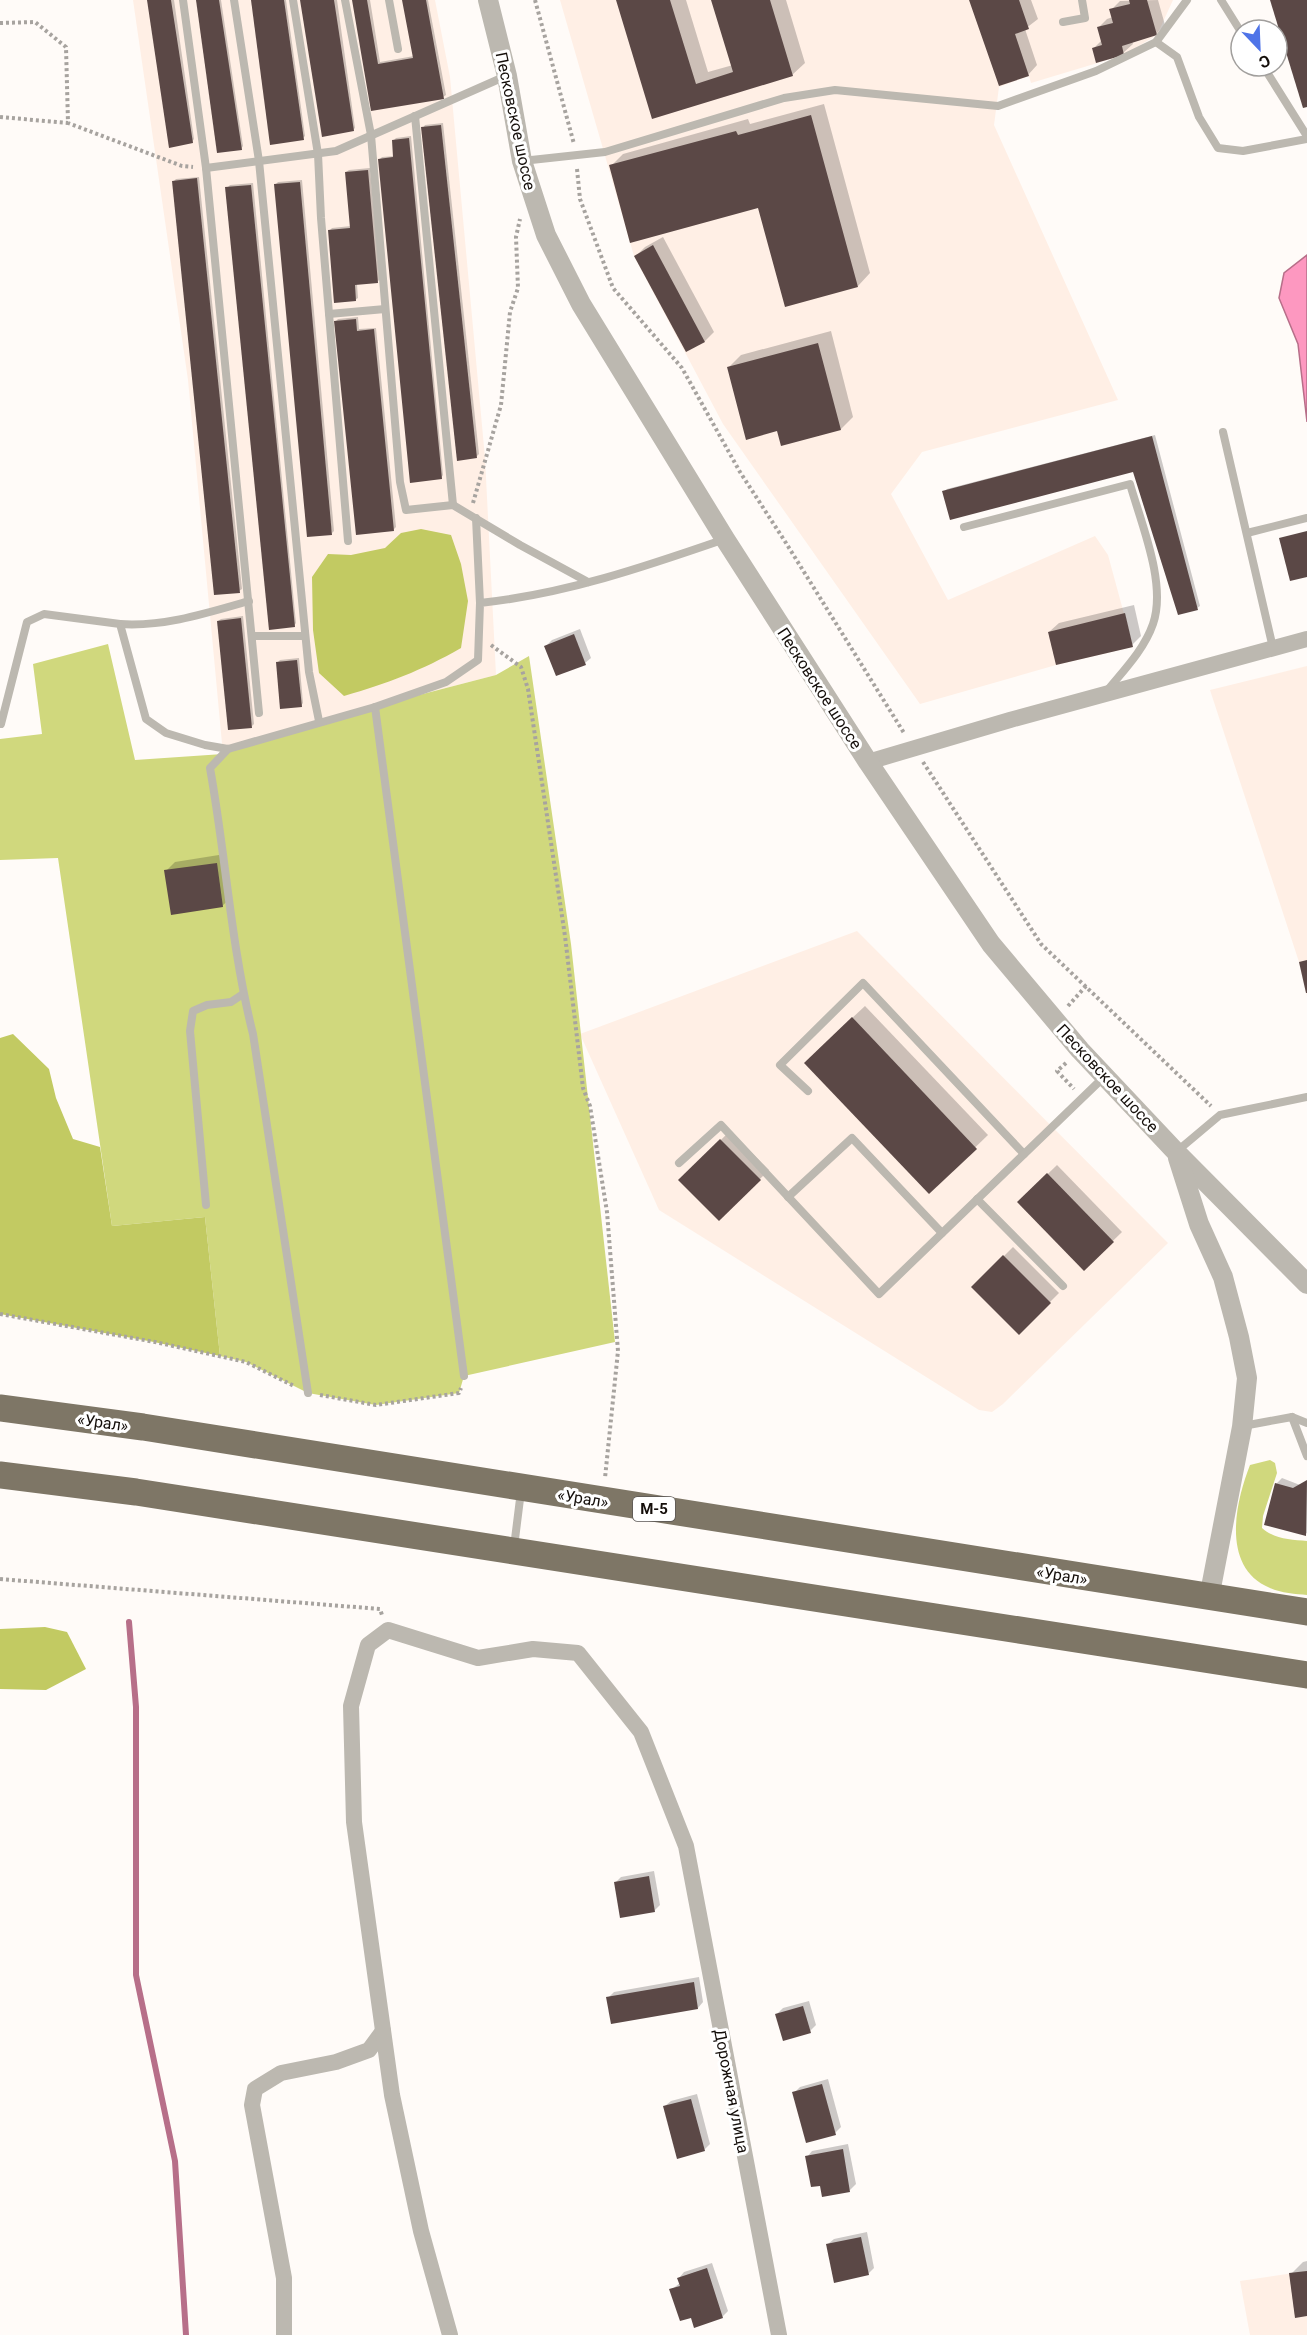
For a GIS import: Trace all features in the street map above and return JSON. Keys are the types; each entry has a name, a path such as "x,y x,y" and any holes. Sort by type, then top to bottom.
{"highway":[{"name":"«Урал»","path":"0,1408 155,1429 1307,1612"},
{"path":"0,1475 136,1492 1307,1675"}],"street":[{"name":"Песковское шоссе","path":"489,0 507,76 522,161 546,234 581,304 725,539 868,762 991,944 1068,1037 1176,1152 1307,1284"},
{"path":"868,762 1307,639"},
{"path":"1176,1152 1199,1224 1223,1277 1247,1378 1242,1427 1209,1598"},
{"path":"1199,1224 1204,1213 1213,1204 1225,1202"},
{"path":"388,1630 368,1645 351,1706 354,1822 392,2095 421,2232 450,2335"},
{"name":"Дорожная улица","path":"388,1630 478,1658 532,1649 578,1653 641,1732 687,1846 778,2335"},
{"path":"284,2335 284,2278 252,2104 255,2089 281,2073 336,2062 369,2050 383,2031"}],"lane":[{"path":"183,0 206,168 260,713"},
{"path":"234,0 259,161 305,636 318,721"},
{"path":"293,0 318,154 348,541"},
{"path":"345,0 371,135 400,482 406,510 453,505 588,582"},
{"path":"389,0 398,49"},
{"path":"1063,22 1085,18 1082,0"},
{"path":"522,161 605,152 783,98 835,90 998,106 1096,71 1156,42 1187,0"},
{"path":"1221,0 1232,18"},
{"path":"1156,42 1177,57 1199,117 1218,148 1243,151 1307,138 1270,78"},
{"path":"206,168 336,151 507,76"},
{"path":"415,116 453,505"},
{"path":"330,314 386,309"},
{"path":"1223,432 1273,648"},
{"path":"964,527 1130,484 1158,593 1153,623 1139,651 1103,695"},
{"path":"120,624 146,719 166,733 205,746 228,748 318,721 375,707 446,682 478,660 480,603 476,518"},
{"path":"1247,533 1307,518"},
{"path":"480,603 526,598 588,582 643,567 725,539"},
{"path":"1,724 27,622 44,614 135,625 180,620 249,601"},
{"path":"252,636 305,636"},
{"path":"375,707 464,1376"},
{"path":"228,748 210,768 243,994 255,1045 308,1393"},
{"path":"808,1091 780,1065 863,983 1024,1154"},
{"path":"206,1205 190,1031 193,1011 207,1005 231,1002 243,994"},
{"path":"679,1163 721,1125 879,1294 1106,1076"},
{"path":"1176,1152 1220,1115 1307,1097"},
{"path":"788,1197 852,1138 942,1233"},
{"path":"977,1199 1063,1286"},
{"path":"1292,1417 1307,1456"},
{"path":"1242,1427 1292,1417 1307,1423"},
{"path":"514,1551 521,1488"}],"path":[{"path":"536,0 573,134 580,199 613,288 682,368 740,472 914,749 1041,944 1220,1115"},
{"path":"0,23 35,22 66,47 68,123"},
{"path":"0,117 68,123 182,165 206,168"},
{"path":"476,518 473,504 501,405 510,312 518,288 516,237 529,187"},
{"path":"479,635 520,667 528,689 565,936 583,1088 590,1106 607,1212 618,1352 605,1482"},
{"path":"0,1314 154,1342 246,1362 308,1393 376,1405 459,1393 464,1376"},
{"path":"0,1579 380,1609 388,1630"}],"shaded area":[{"path":"133,0 435,0 450,77 485,458 496,675 319,721 223,754 188,380"},
{"path":"560,0 1173,0 1157,35 1124,55 1031,83 1029,76 999,87 994,125 1118,400 922,452 891,494 948,600 1095,536 1108,555 1133,647 1056,665 920,704 723,424 634,256"},
{"path":"1307,255 1307,422 1298,344 1279,298 1284,273"},
{"path":"1307,666 1307,996 1299,962 1210,690"},
{"path":"857,931 1168,1243 1003,1404 992,1412 979,1410 659,1210 580,1034"},
{"path":"1307,2271 1307,2335 1250,2335 1240,2281"}],"green space":[{"path":"421,529 451,535 461,564 468,601 461,648 404,676 344,696 319,673 313,630 312,577 328,554 351,555 385,548 401,533"},
{"path":"108,644 135,760 223,754 319,721 496,675 529,656 571,944 615,1342 464,1376 459,1393 376,1405 308,1393 246,1362 220,1356 205,1217 112,1226 58,858 0,860 0,739 42,734 33,664"},
{"path":"13,1034 49,1069 56,1098 73,1139 100,1147 112,1226 205,1217 220,1356 0,1314 0,1038"},
{"path":"1270,1460 1275,1463 1277,1473 1263,1516 1262,1528 1277,1537 1307,1541 1307,1595 1274,1590 1254,1579 1244,1566 1238,1550 1237,1515 1250,1465"},
{"path":"45,1627 67,1632 86,1669 46,1690 0,1689 0,1629"}],"building":[{"path":"147,0 171,0 193,143 169,148"},
{"path":"196,0 219,0 242,150 217,153"},
{"path":"251,0 284,0 304,140 270,145"},
{"path":"300,0 334,0 354,131 322,137"},
{"path":"352,0 367,0 378,64 413,58 402,0 426,0 444,99 371,111"},
{"path":"616,0 670,0 696,84 733,72 711,0 770,0 793,76 652,119"},
{"path":"969,0 1019,0 1029,29 1015,34 1029,76 999,86"},
{"path":"1129,0 1147,0 1157,35 1122,46 1124,55 1096,63 1092,48 1102,45 1097,27 1113,23 1109,9 1130,4"},
{"path":"1270,0 1307,0 1307,107 1303,108 1289,62 1289,18 1276,18"},
{"path":"811,115 858,287 785,307 758,208 630,243 609,165 736,131 738,135"},
{"path":"441,125 477,458 457,461 421,127"},
{"path":"409,138 442,479 410,483 378,159 393,157 392,140"},
{"path":"368,170 378,283 355,285 356,301 334,303 328,230 350,228 345,172"},
{"path":"197,178 240,593 214,595 172,181"},
{"path":"300,182 332,535 307,537 274,184"},
{"path":"251,185 295,627 269,630 225,187"},
{"path":"653,245 705,342 686,352 634,256"},
{"path":"356,319 357,331 374,329 394,531 356,535 334,321"},
{"path":"818,343 841,430 781,446 777,431 746,440 727,367"},
{"path":"1152,436 1198,610 1178,615 1133,472 950,520 942,491"},
{"path":"1307,531 1307,577 1290,581 1279,538"},
{"path":"1125,613 1133,647 1056,665 1048,632"},
{"path":"241,618 252,728 228,730 217,621"},
{"path":"574,634 586,665 556,676 544,646"},
{"path":"297,660 302,707 280,709 276,662"},
{"path":"217,863 223,907 171,915 164,870"},
{"path":"1307,960 1307,993 1306,993 1299,962"},
{"path":"852,1017 977,1149 929,1194 804,1063"},
{"path":"720,1139 761,1180 719,1221 678,1180"},
{"path":"1047,1173 1114,1242 1084,1271 1017,1202"},
{"path":"1003,1255 1051,1303 1019,1335 971,1287"},
{"path":"1307,1480 1306,1536 1264,1525 1275,1483 1293,1488"},
{"path":"649,1876 655,1912 620,1918 614,1882"},
{"path":"694,1982 698,2009 611,2024 606,1997"},
{"path":"803,2006 811,2033 783,2041 775,2014"},
{"path":"822,2084 836,2135 806,2143 792,2092"},
{"path":"691,2099 705,2151 677,2159 663,2106"},
{"path":"843,2149 850,2192 822,2197 820,2186 811,2187 805,2156"},
{"path":"861,2237 869,2275 834,2283 826,2244"},
{"path":"707,2268 723,2318 694,2328 691,2318 680,2321 669,2289 680,2286 677,2278"},
{"path":"1307,2271 1307,2316 1295,2318 1289,2273"}],"waterway":[{"path":"129,1622 136,1707 136,1975 175,2161 186,2335"}]}
